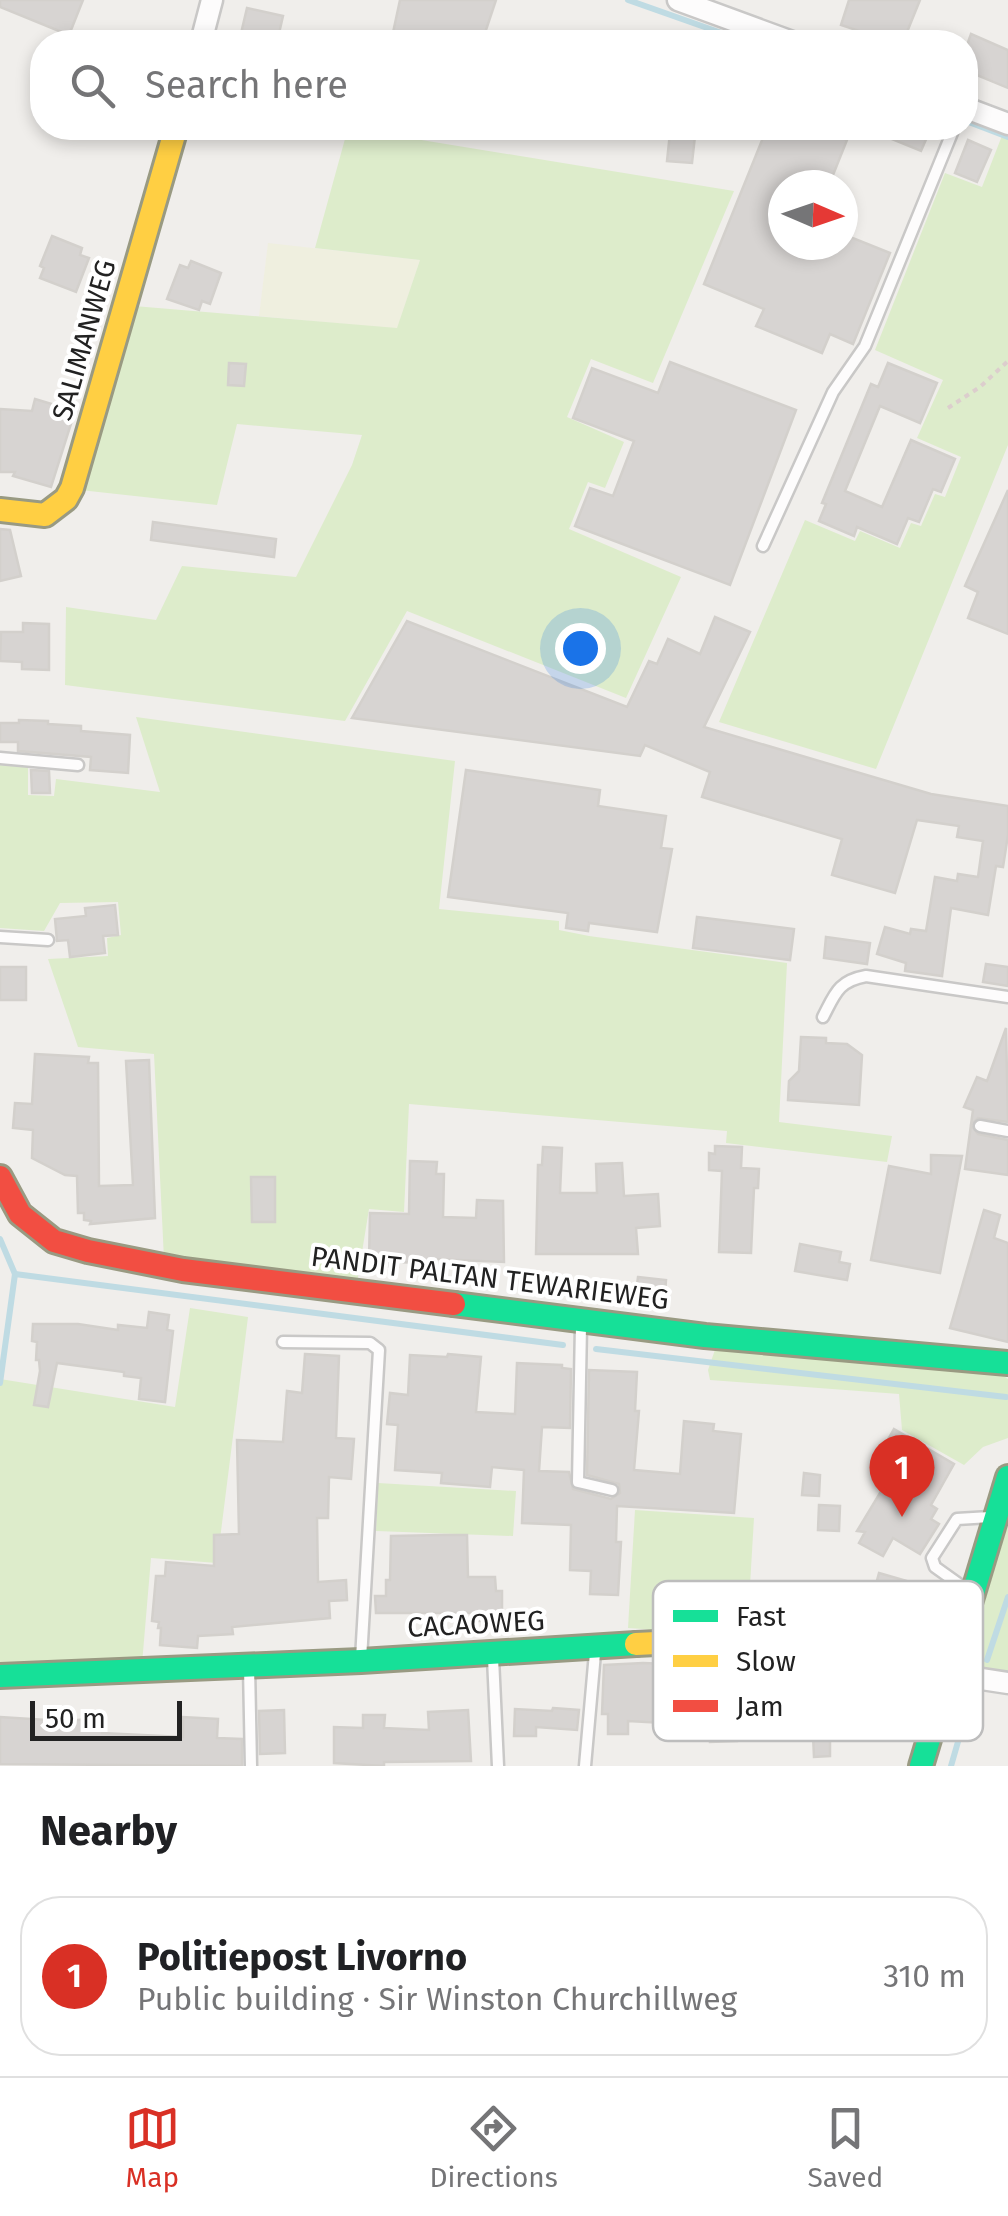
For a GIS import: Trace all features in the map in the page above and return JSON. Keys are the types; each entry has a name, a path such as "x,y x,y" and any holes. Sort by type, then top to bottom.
{"street":[{"path":"204,30 212,0"},
{"path":"678,0 759,30"},
{"path":"978,113 1008,124"},
{"name":"SALIMANWEG","path":"0,510 45,514 66,499 72,488 173,140"},
{"name":"PANDIT PALTAN TEWARIEWEG","path":"0,1177 20,1214 54,1240 88,1251 183,1270 705,1336 1008,1363"},
{"path":"977,1581 1008,1477"},
{"name":"CACAOWEG","path":"0,1676 360,1661 653,1643"},
{"path":"983,1675 1008,1683"},
{"path":"921,1766 929,1741"}],"lane":[{"path":"762,546 833,392 865,346 949,140"},
{"path":"0,758 78,765"},
{"path":"0,936 48,940"},
{"path":"823,1017 848,979 866,976 1008,997"},
{"path":"980,1126 1008,1130"},
{"path":"581,1320 578,1482 612,1490"},
{"path":"282,1342 370,1344 379,1350 360,1661"},
{"path":"955,1581 935,1567 932,1558 957,1519 996,1516"},
{"path":"585,1766 595,1646"},
{"path":"492,1652 498,1766"},
{"path":"249,1666 250,1766"}],"path":[{"path":"948,408 980,387 1008,361"}],"green space":[{"path":"1005,128 1008,445 876,769 719,722 805,520 855,541 860,531 900,548 911,523 921,526 935,494 945,497 961,457 917,438 943,380 875,350 945,173 982,187"},
{"path":"345,140 422,140 734,191 653,383 591,359 567,417 624,442 605,488 588,482 569,529 681,577 626,698 407,611 345,721 65,685 66,607 156,620 182,566 296,577 352,465 362,435 237,424 217,505 80,490 134,306 397,328 420,260 315,248"},
{"path":"268,243 420,260 397,329 259,316"},
{"path":"136,717 455,761 439,909 559,921 559,930 589,936 787,963 779,1122 892,1136 887,1162 726,1143 727,1131 409,1104 404,1212 369,1209 357,1283 164,1259 154,1054 78,1047 48,959 108,956 107,938 121,935 118,902 60,903 44,931 0,928 0,765 28,767 28,795 54,796 56,779 160,792"},
{"path":"190,1308 248,1317 217,1563 151,1558 142,1664 0,1670 0,1379 175,1407"},
{"path":"717,1344 1002,1375 1008,1379 1008,1438 983,1447 964,1465 902,1430 899,1394 710,1380 708,1370"},
{"path":"378,1483 516,1491 513,1536 376,1531"},
{"path":"635,1510 754,1518 750,1581 653,1581 653,1630 628,1628"},
{"path":"1008,1524 1008,1680 983,1675 983,1608"}],"building":[{"path":"0,0 83,0 71,30 57,30 0,7"},
{"path":"400,0 496,0 486,30 394,30"},
{"path":"849,0 920,0 908,30 856,30 841,25"},
{"path":"247,8 283,16 280,30 242,30"},
{"path":"978,37 1008,50 1008,88 978,76"},
{"path":"669,140 695,140 692,163 667,161"},
{"path":"762,140 847,140 835,170 768,170 768,260 858,260 858,240 890,253 853,344 830,334 822,353 756,326 764,309 704,284"},
{"path":"894,140 926,140 921,151"},
{"path":"968,140 991,150 977,182 955,173"},
{"path":"52,236 82,248 80,255 89,258 76,292 40,278 44,268 40,266"},
{"path":"191,261 221,273 210,304 202,301 199,310 167,299 180,265 188,268"},
{"path":"670,362 796,410 730,585 575,526 590,488 613,496 634,441 573,418 592,368 658,393"},
{"path":"229,363 246,364 244,386 228,385"},
{"path":"888,363 937,383 920,423 880,406 845,491 882,507 911,440 955,459 941,492 933,489 919,522 908,518 897,544 857,527 854,536 819,521 826,504 822,503 871,384 878,387"},
{"path":"35,399 75,411 51,487 13,476 15,472 0,472 0,409 32,411"},
{"path":"1008,490 1008,634 968,618 978,592 965,586"},
{"path":"153,522 276,539 274,557 151,540"},
{"path":"0,529 10,530 21,576 0,581"},
{"path":"715,617 750,632 704,727 931,794 1008,806 1003,867 996,866 988,915 951,908 942,976 905,971 906,963 877,954 885,927 910,934 911,929 926,931 935,877 957,881 958,874 978,877 983,841 957,837 959,826 917,820 895,893 832,875 842,839 702,797 710,772 645,745 640,756 352,718 407,621 627,707 649,661 657,664 668,639 700,654"},
{"path":"23,623 49,624 49,670 22,669 22,662 0,661 1,632 23,632"},
{"path":"19,720 130,735 128,773 90,770 91,757 18,751 18,742 0,742 0,723"},
{"path":"31,770 49,771 50,793 32,793"},
{"path":"466,770 600,790 598,806 666,816 661,848 672,849 657,932 589,923 588,931 566,928 568,913 448,897"},
{"path":"115,905 118,935 103,936 105,953 70,957 68,940 57,941 55,919 86,916 85,908"},
{"path":"697,917 794,929 790,960 693,948"},
{"path":"826,937 870,943 867,964 824,958"},
{"path":"986,964 1008,967 1008,986 983,982"},
{"path":"0,967 26,967 26,1000 0,1000"},
{"path":"1006,1028 1008,1122 978,1118 971,1125 978,1134 1008,1140 1008,1175 965,1169 973,1110 964,1107 977,1077 987,1081"},
{"path":"801,1037 847,1044 862,1055 859,1105 788,1100 789,1081 799,1071"},
{"path":"35,1054 89,1057 88,1063 98,1063 99,1186 133,1185 126,1061 149,1060 155,1218 90,1224 91,1221 84,1220 84,1213 78,1213 77,1176 65,1175 32,1158 33,1130 13,1128 15,1103 32,1104"},
{"path":"715,1146 742,1147 741,1168 759,1169 758,1188 754,1188 751,1253 719,1252 722,1171 709,1170 709,1153 715,1154"},
{"path":"543,1147 562,1148 560,1193 597,1193 596,1164 622,1163 624,1196 658,1194 660,1226 636,1228 638,1254 536,1254 538,1165 542,1165"},
{"path":"931,1155 962,1156 940,1273 871,1260 889,1166 931,1174"},
{"path":"410,1161 437,1162 436,1174 444,1174 443,1217 476,1218 477,1200 503,1201 504,1262 436,1259 436,1264 398,1262 398,1267 375,1266 375,1261 369,1261 370,1213 409,1214"},
{"path":"251,1177 275,1177 275,1222 252,1222"},
{"path":"984,1210 1000,1215 994,1238 1008,1243 1008,1342 950,1328"},
{"path":"800,1244 841,1252 839,1262 850,1264 847,1280 795,1271"},
{"path":"638,1277 666,1280 664,1304 635,1300"},
{"path":"149,1312 169,1315 167,1330 173,1331 165,1402 139,1399 141,1378 57,1363 48,1407 34,1405 40,1371 37,1342 32,1341 33,1324 78,1324 118,1330 118,1325 147,1328"},
{"path":"305,1354 339,1356 336,1438 354,1439 351,1479 329,1477 328,1518 317,1518 318,1582 346,1580 347,1600 329,1601 330,1618 232,1627 233,1634 198,1636 197,1648 160,1645 159,1622 152,1621 156,1576 165,1576 166,1562 214,1566 214,1535 239,1534 237,1440 283,1442 287,1391 302,1393"},
{"path":"410,1355 481,1357 476,1412 515,1414 517,1363 571,1369 570,1428 542,1427 539,1471 569,1472 573,1489 611,1499 620,1493 619,1484 587,1475 589,1370 637,1372 635,1411 639,1411 634,1470 680,1474 684,1421 714,1424 713,1431 741,1434 734,1513 617,1506 616,1542 621,1542 618,1595 590,1594 591,1571 570,1570 571,1525 522,1523 524,1470 492,1467 490,1487 441,1483 442,1473 395,1470 398,1425 387,1424 390,1393 408,1395"},
{"path":"894,1429 954,1464 931,1505 937,1509 931,1519 939,1524 920,1554 893,1538 883,1556 859,1543 865,1532 857,1531 900,1460 882,1450"},
{"path":"804,1473 820,1475 819,1496 802,1495"},
{"path":"819,1505 840,1506 839,1531 818,1530"},
{"path":"467,1535 468,1577 495,1577 496,1591 502,1591 502,1621 471,1621 471,1613 376,1613 375,1596 386,1596 386,1580 390,1580 391,1536"},
{"path":"879,1573 907,1581 877,1581"},
{"path":"653,1663 653,1722 628,1721 628,1734 608,1734 608,1714 602,1714 604,1665"},
{"path":"515,1709 579,1710 577,1730 536,1727 536,1736 514,1736"},
{"path":"284,1710 285,1753 260,1754 259,1711"},
{"path":"468,1710 471,1761 384,1762 384,1766 334,1763 334,1727 363,1728 363,1715 385,1715 384,1728 429,1730 428,1712"},
{"path":"0,1717 63,1721 103,1718 102,1733 183,1737 183,1717 218,1719 217,1738 242,1739 242,1766 0,1764"},
{"path":"813,1741 830,1741 830,1756 814,1757"}],"waterway":[{"path":"628,0 713,30"},
{"path":"978,126 1008,137"},
{"path":"0,1239 15,1274"},
{"path":"0,1383 15,1274 563,1345"},
{"path":"596,1349 1006,1397"},
{"path":"987,1660 1008,1597"},
{"path":"951,1766 958,1741"}],"traffic: fast":[{"path":"454,1304 705,1336 1008,1363"},
{"path":"977,1581 1008,1477"},
{"path":"0,1676 361,1661 636,1644"},
{"path":"921,1766 929,1741"}],"traffic: slow":[{"path":"0,510 45,515 66,499 72,488 173,140"},
{"path":"636,1644 653,1643"}],"traffic: jam":[{"path":"0,1177 20,1214 54,1241 88,1251 183,1270 454,1304"}],"place":[{"name":"Politiepost Livorno","path":"902,1517"}]}
